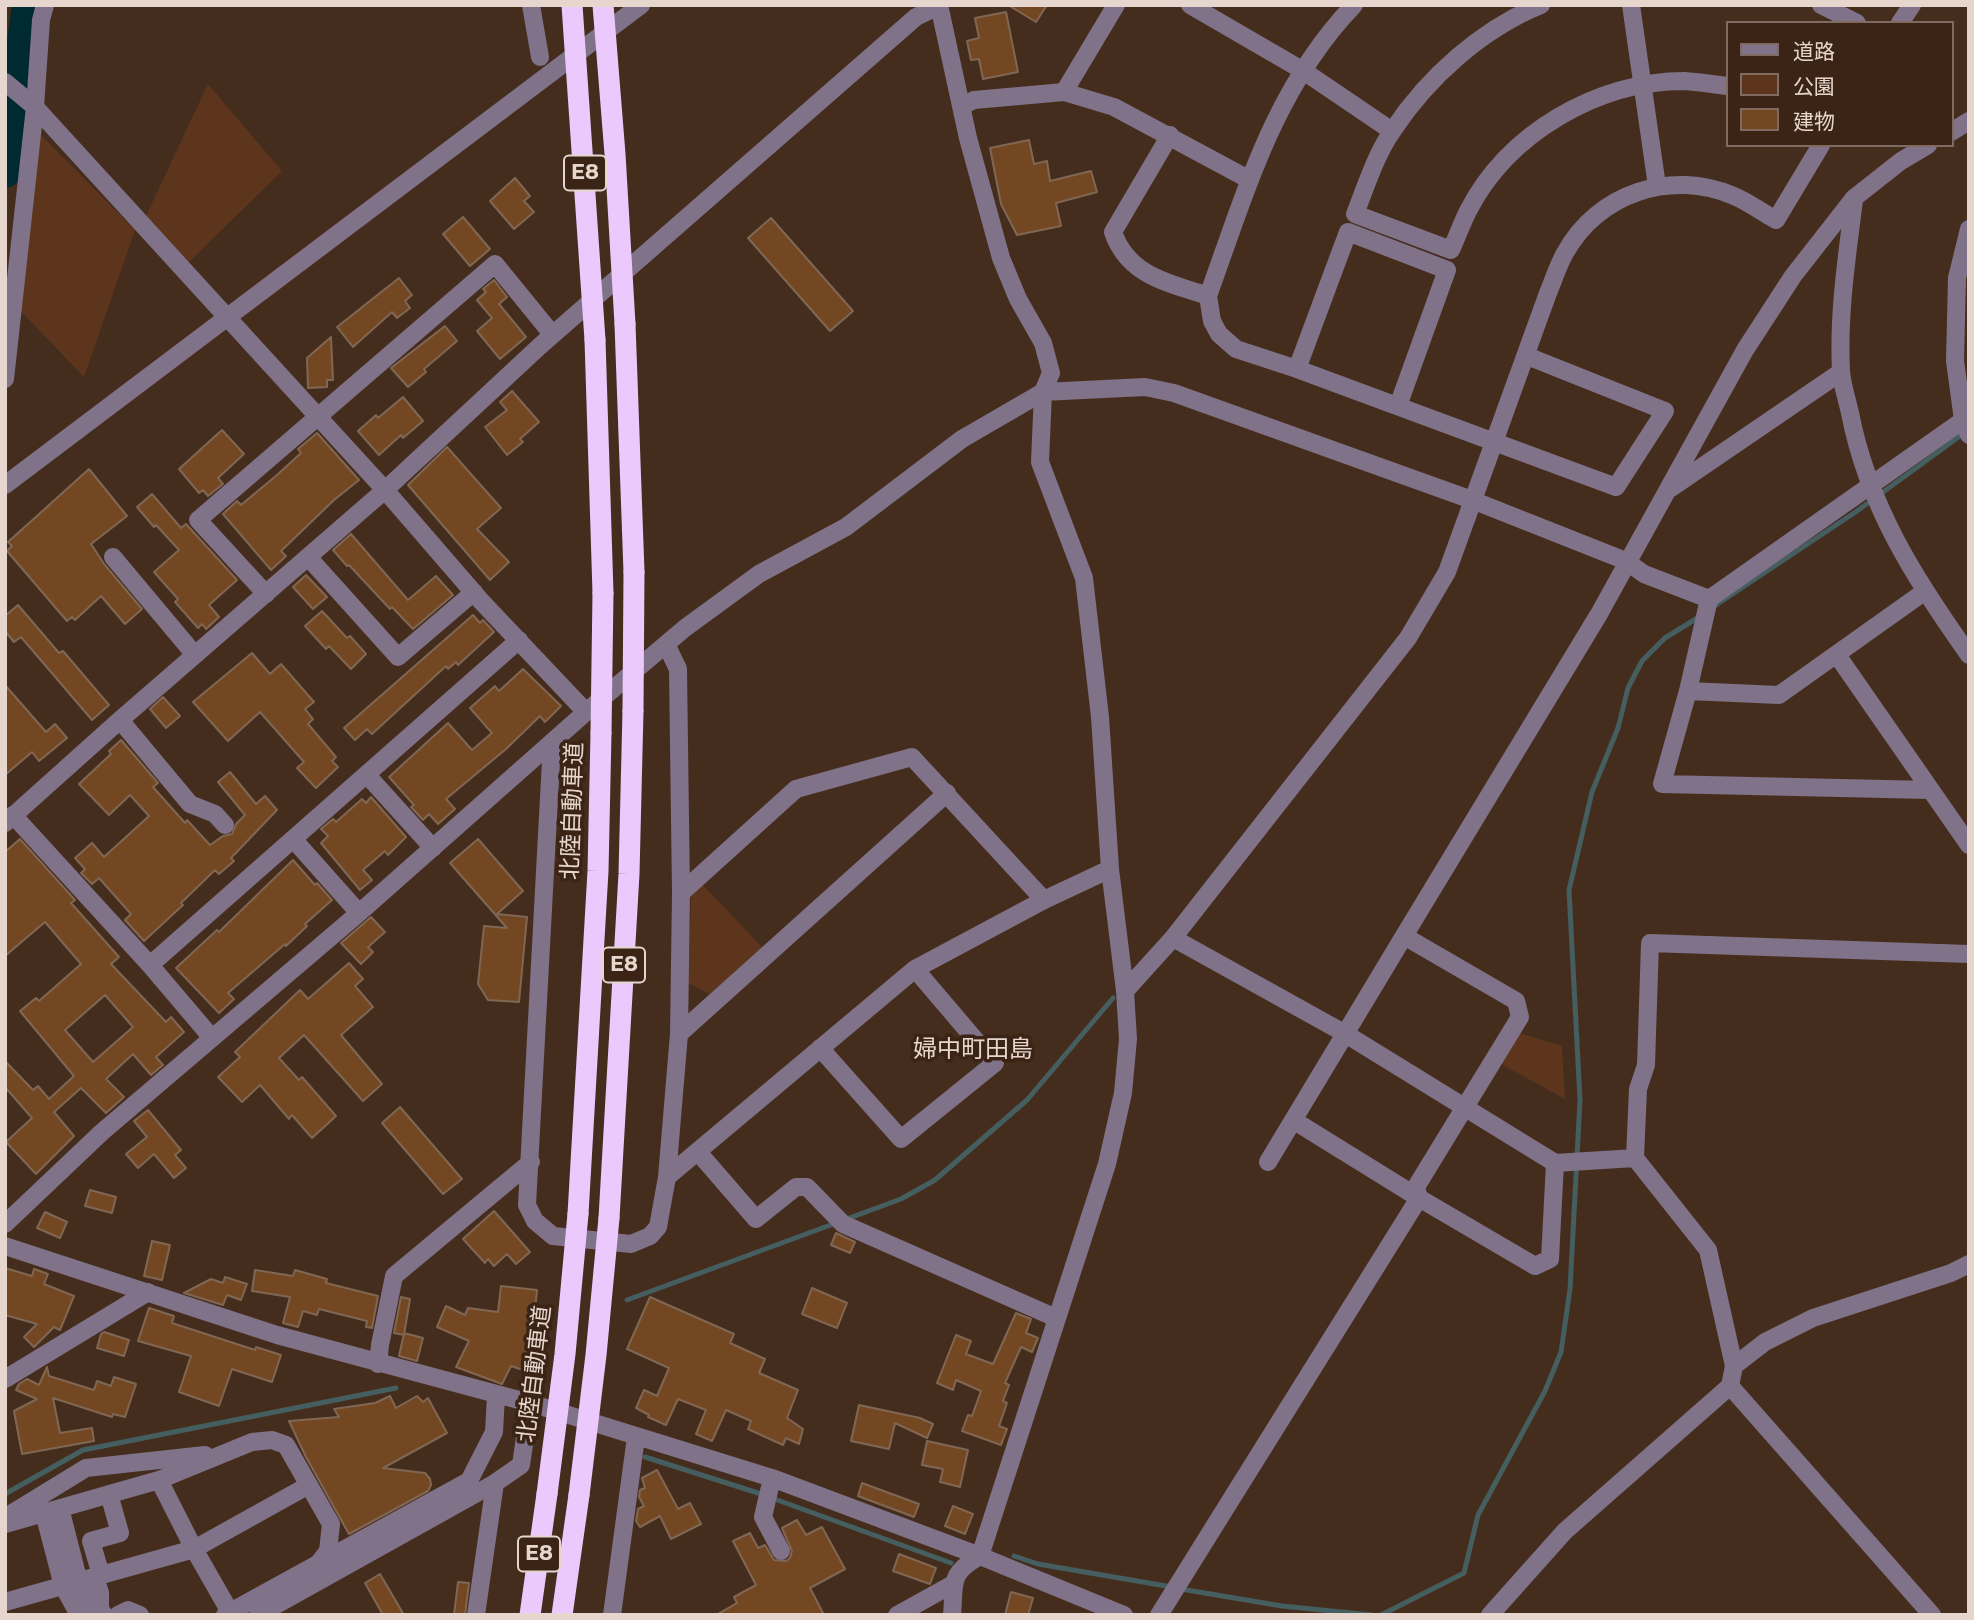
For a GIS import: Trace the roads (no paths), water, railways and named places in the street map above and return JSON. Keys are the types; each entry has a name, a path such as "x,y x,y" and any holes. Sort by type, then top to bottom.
{"highway":[{"name":"北陸自動車道","path":"530,1615 565,1354 578,1214 598,871 603,593 595,340 572,5"},
{"name":"E8","path":"562,1615 596,1355 609,1218 629,873 634,572 625,324 603,5"}],"street":[{"path":"5,379 35,107 41,20 45,5"},
{"path":"531,5 540,57"},
{"path":"5,485 640,5"},
{"path":"1063,92 1116,5"},
{"path":"1190,5 1302,70 1392,131"},
{"path":"1354,5 1302,70 1271,126 1209,296 1212,321 1219,334 1236,349 1616,487 1665,411 1527,356"},
{"path":"1541,5 1493,31 1458,57 1422,92 1392,131 1355,214 1451,250 1469,209 1508,156 1538,130 1578,105 1643,84 1685,81 1726,86"},
{"path":"1631,5 1657,186"},
{"path":"1821,5 1853,21"},
{"path":"1901,21 1912,5"},
{"path":"212,1038 150,965 9,819 385,490 552,334 916,18 939,6 968,138 1001,258 1018,299 1043,343 1051,373 1043,392 1040,462 1084,578 1100,717 1110,869 1128,1039 1123,1093 1107,1164 980,1556 962,1566 953,1584 952,1615"},
{"path":"5,82 35,107 586,712"},
{"path":"962,106 974,100 1063,92 1114,107 1250,180"},
{"path":"1953,130 1969,121"},
{"path":"1170,135 1113,232 1119,250 1153,278 1209,296"},
{"path":"1125,991 1173,938 1408,638 1447,572 1548,292 1566,252 1593,216 1628,194 1657,186 1681,184 1734,196 1776,220 1820,147"},
{"path":"1268,1161 1599,614 1745,350 1793,276 1854,198 1901,161 1925,147"},
{"path":"1854,198 1843,284 1841,372 1854,437 1869,485 1896,542 1924,592 1969,655"},
{"path":"1929,790 1662,784 1688,691 1709,599 1869,485 1967,424 1955,361 1957,278 1969,229"},
{"path":"1297,369 1348,232 1447,270 1398,406"},
{"path":"265,594 198,520 495,264 552,334"},
{"path":"1667,491 1841,372"},
{"path":"5,1224 102,1132 359,913 552,741 666,644 759,574 846,527 962,439 1043,392 1145,387 1174,393 1472,499 1626,561 1644,574 1709,599"},
{"path":"113,556 195,655"},
{"path":"308,557 398,657 474,592"},
{"path":"1688,691 1779,695 1924,592"},
{"path":"150,965 519,640"},
{"path":"552,741 527,1205 535,1221 553,1236 631,1244 650,1236 658,1227 667,1177 678,1034 681,893 678,669 666,644"},
{"path":"1837,655 1969,845"},
{"path":"120,720 190,804 215,814 225,825"},
{"path":"681,893 796,789 912,757 1044,900"},
{"path":"367,775 433,848"},
{"path":"678,1034 947,793"},
{"path":"294,840 359,913"},
{"path":"667,1177 915,970 1044,900 1110,869"},
{"path":"1159,1615 1419,1199 1416,1187 1520,1017 1516,1001 1404,936"},
{"path":"1173,938 1344,1033 1555,1163 1635,1158"},
{"path":"1490,1615 1565,1531 1730,1386 1734,1366 1708,1250 1635,1158 1638,1089 1646,1065 1650,943 1969,954"},
{"path":"820,1048 901,1139 995,1063 915,970"},
{"path":"1293,1120 1419,1199 1535,1266 1550,1259 1555,1163"},
{"path":"698,1152 756,1219 796,1187 807,1187 843,1224 1056,1318"},
{"path":"378,1364 394,1276 531,1162"},
{"path":"5,1246 277,1335 530,1403 772,1478 980,1556 1124,1615"},
{"path":"1734,1366 1765,1342 1813,1318 1951,1273 1969,1264"},
{"path":"5,1379 148,1292"},
{"path":"1730,1386 1932,1615"},
{"path":"159,1480 227,1614 470,1481 494,1432 496,1395"},
{"path":"258,1615 495,1483 521,1465 530,1403"},
{"path":"612,1615 636,1437"},
{"path":"5,1524 159,1480 252,1441 272,1440 286,1445 331,1524 328,1550 318,1564"},
{"path":"5,1517 86,1468 226,1452"},
{"path":"772,1478 764,1517 780,1550"},
{"path":"476,1615 495,1483"},
{"path":"7,1609 85,1580 194,1549 309,1486"},
{"path":"79,1615 91,1541 120,1533 109,1494"},
{"path":"52,1511 85,1580 100,1593 100,1609 104,1615"},
{"path":"85,1580 83,1598 92,1615"},
{"path":"897,1615 953,1584"},
{"path":"118,1615 128,1611 140,1615"}],"waterway":[{"path":"5,172 28,5"},
{"path":"1713,607 1857,511 1964,433"},
{"path":"1381,1615 1464,1573 1478,1515 1545,1391 1561,1352 1570,1289 1580,1100 1569,890 1592,792 1618,728 1628,688 1642,661 1665,638 1699,617"},
{"path":"627,1300 901,1199 935,1180 1027,1100 1113,998"},
{"path":"5,1494 83,1450 396,1388"},
{"path":"645,1457 758,1493 951,1563"},
{"path":"1014,1556 1038,1564 1172,1587"},
{"path":"1181,1589 1282,1606 1372,1615"}],"district":[{"name":"婦中町田島","path":"973,1050"}]}
